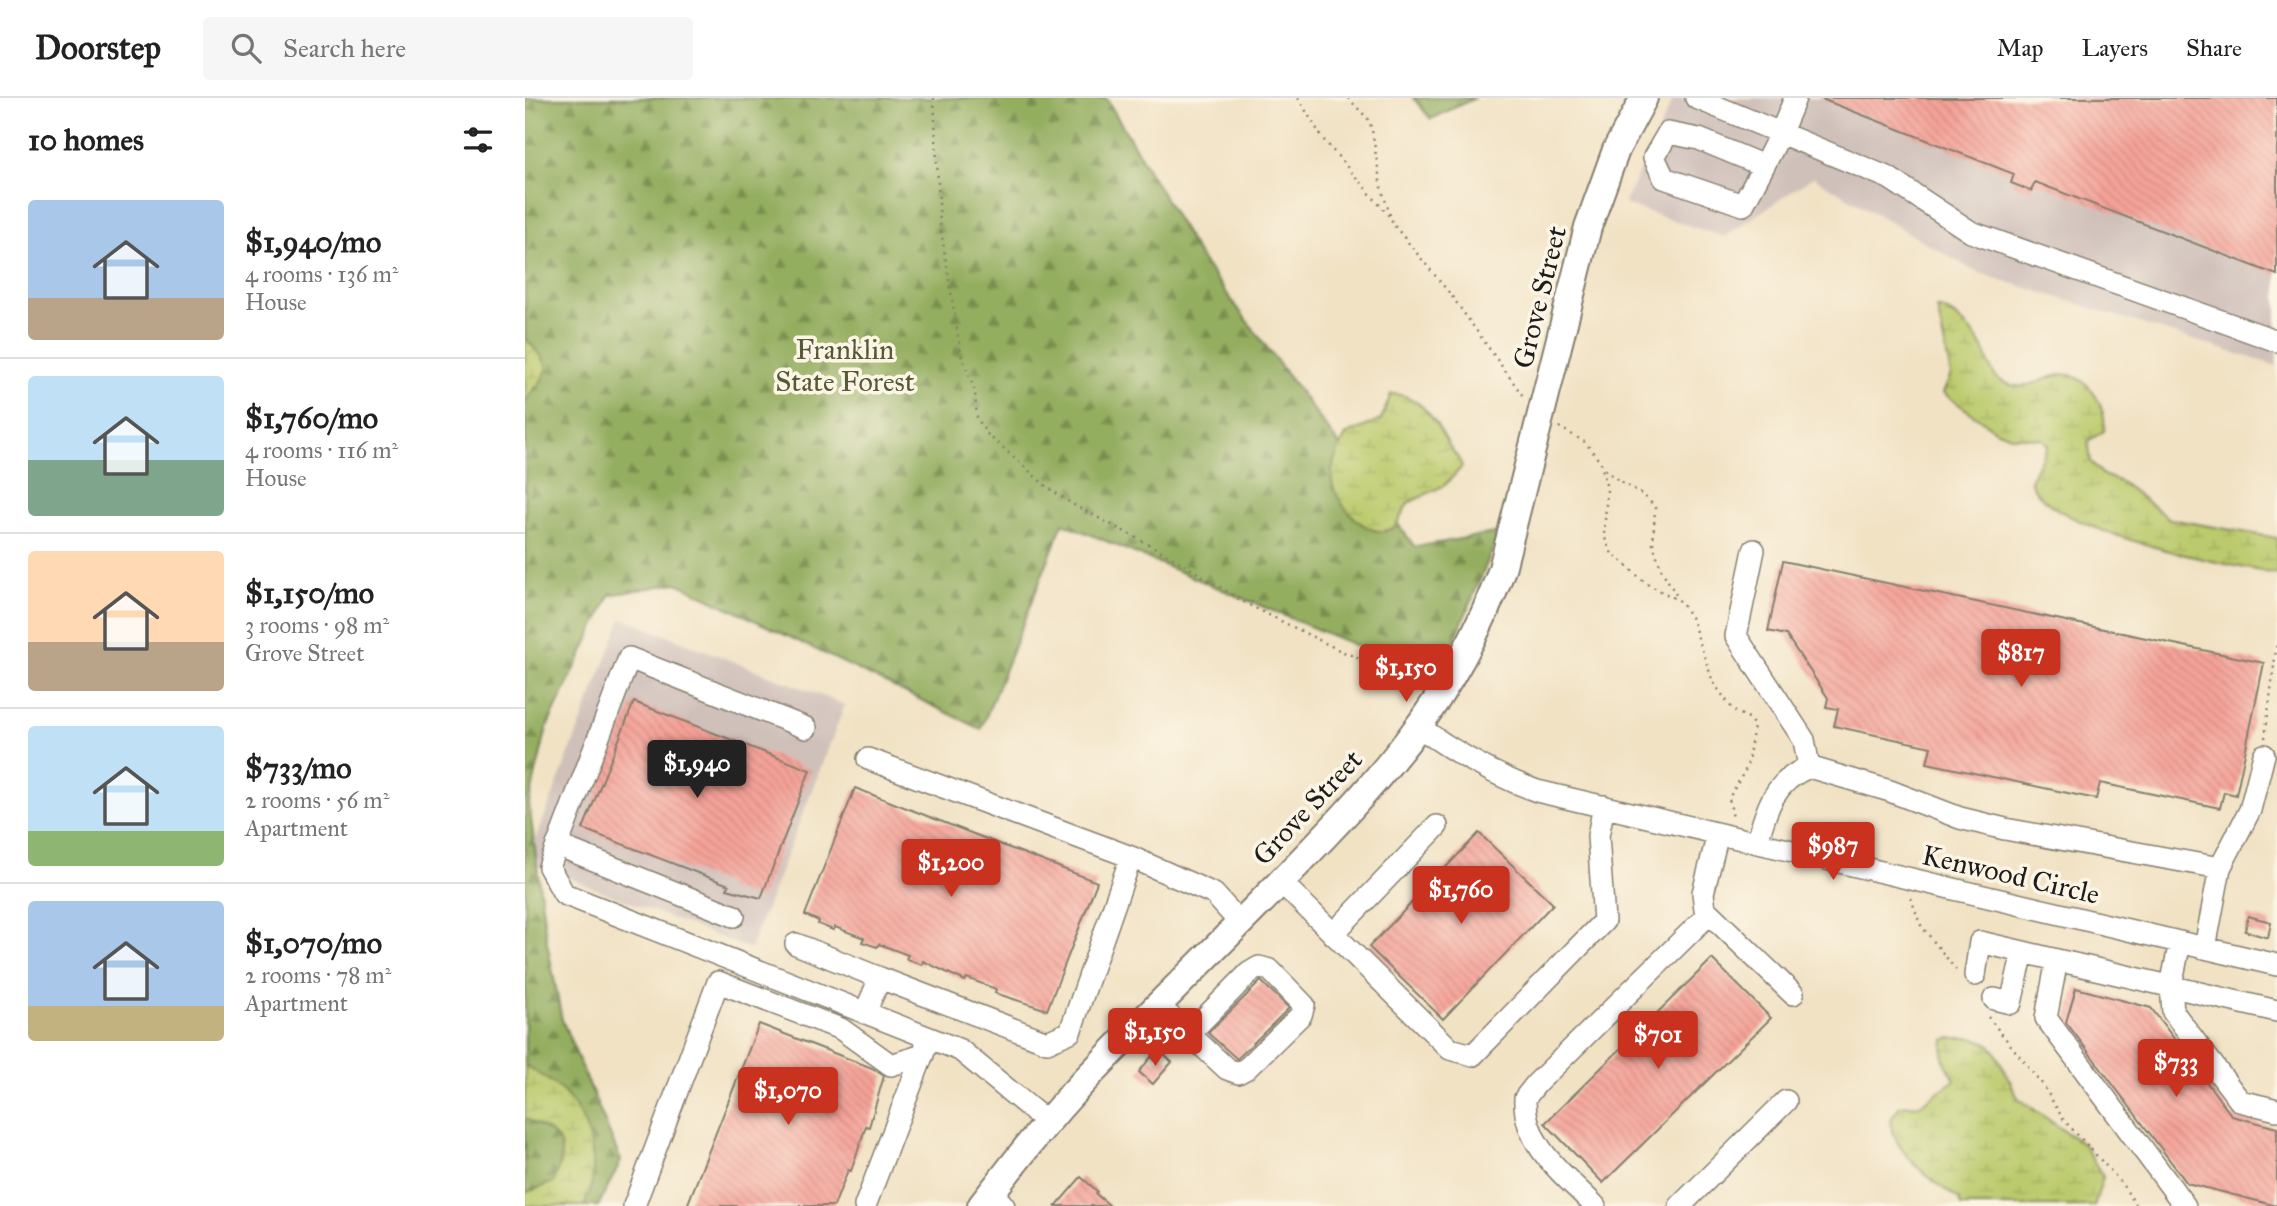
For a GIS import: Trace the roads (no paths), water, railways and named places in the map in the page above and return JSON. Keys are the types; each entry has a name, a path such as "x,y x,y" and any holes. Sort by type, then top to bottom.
{"main road":[{"name":"Grove Street","path":"992,1201 1047,1122 1386,771 1445,691 1482,622 1502,569 1588,227 1616,150 1644,98"}],"street":[{"path":"1696,98 1889,178 1971,232 2277,341"},
{"path":"1764,166 1699,139 1668,134 1654,157 1664,178 1743,205 1782,134 1795,98"},
{"path":"1754,550 1736,636 1804,740 1809,767"},
{"path":"806,728 629,658 549,867 564,894 865,1013 926,1047 960,1050 1047,1122"},
{"name":"Kenwood Circle","path":"1419,727 1458,755 1497,776 1537,792 2277,965"},
{"path":"2205,947 2220,869 2254,799 2264,755"},
{"path":"868,759 1131,857 1214,894 1241,924"},
{"path":"1752,842 1773,794 1791,776 1809,767 1994,827 2220,869"},
{"path":"1281,882 1450,1049 1473,1055 1604,920 1598,836 1604,806"},
{"path":"1333,934 1437,827"},
{"path":"1718,834 1702,902 1709,914 1793,994"},
{"path":"557,845 734,916"},
{"path":"796,944 1047,1042 1070,1032 1131,857"},
{"path":"1595,1206 1539,1148 1527,1124 1525,1098 1536,1084 1709,914"},
{"path":"1968,975 1980,942 2277,1011"},
{"path":"2180,942 2171,986 2173,1012 2240,1101 2277,1110"},
{"path":"1988,1004 2011,1003 2023,952"},
{"path":"2057,960 2046,1018 2185,1206"},
{"path":"1159,1006 1189,1034 1227,1069 1238,1073 1247,1068 1301,1015 1304,1005 1270,970 1259,967 1249,973 1189,1034"},
{"path":"865,1013 880,978"},
{"path":"634,1206 717,982 841,1029 891,1065 926,1047"},
{"path":"865,1206 926,1047"},
{"path":"1681,1206 1786,1101"}],"park label":[{"name":"Franklin State Forest","path":"845,365"}]}
